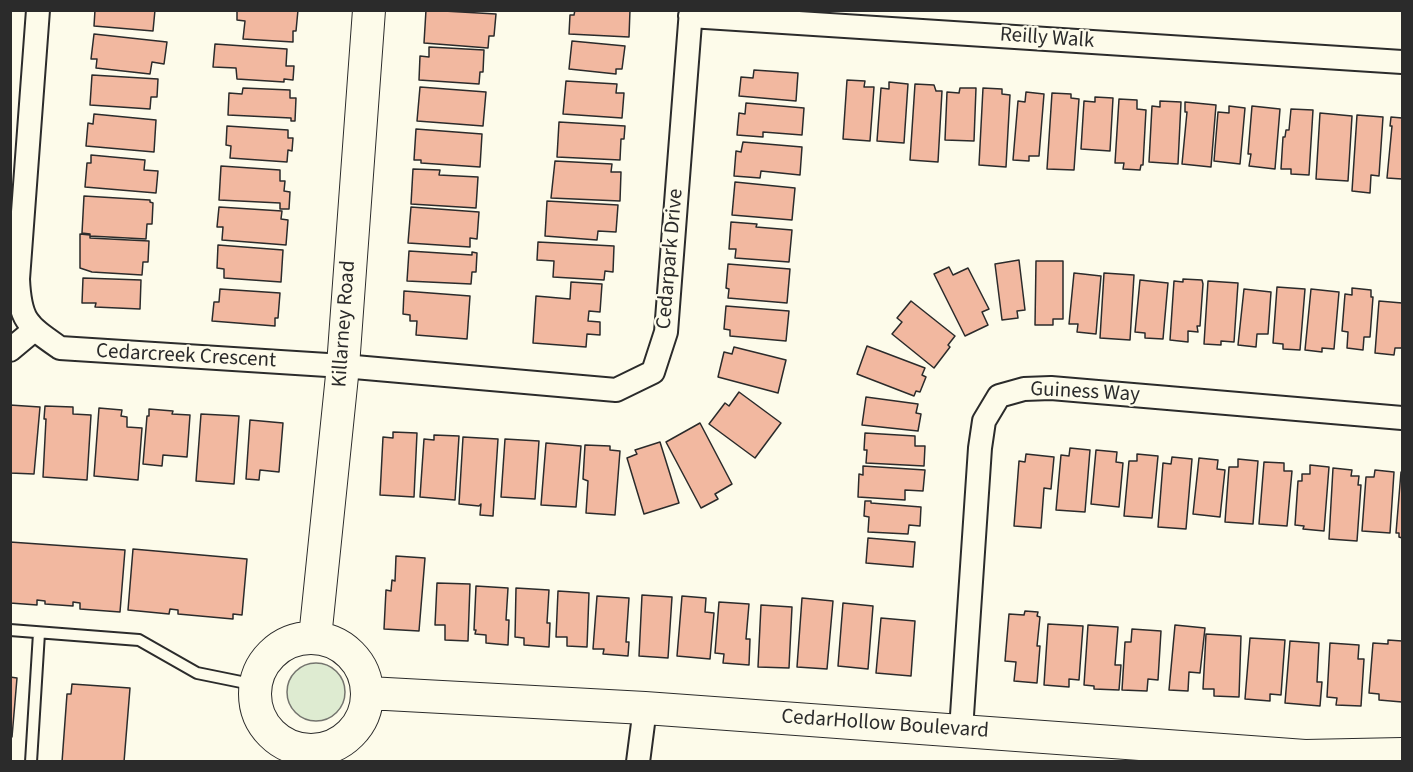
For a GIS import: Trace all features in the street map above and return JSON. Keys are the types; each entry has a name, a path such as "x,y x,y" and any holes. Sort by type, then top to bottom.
{"street":[{"name":"Cedarcreek Crescent","path":"38,10 14,278 27,322 34,330 60,348 343,366"},
{"name":"Killarney Road","path":"315,638 343,366 369,10"},
{"name":"Cedarpark Drive","path":"343,366 616,390 653,372 666,333 691,13"},
{"name":"Reilly Walk","path":"691,13 1402,62"},
{"path":"10,350 34,330"},
{"name":"Guiness Way","path":"961,730 980,448 984,421 999,396 1024,389 1052,388 1402,418"},
{"path":"315,638 339,644 354,657 364,673 368,693 363,717 352,734 330,747 303,756 275,738 263,723 256,705 256,685 260,672 270,655 296,640 315,638"},
{"name":"CedarHollow Boulevard","path":"368,693 645,708 1305,756 1402,754"},
{"path":"638,762 645,708"}],"lane":[{"path":"10,630 139,640 197,673 256,685"},
{"path":"31,762 39,633"}],"green space":[{"path":"316,663 327,665 340,676 345,692 343,703 332,716 316,721 305,719 292,708 287,692 289,681 300,668"}],"building":[{"path":"95,10 155,10 153,31 94,26"},
{"path":"237,10 298,10 293,42 243,39 245,21 237,20"},
{"path":"426,10 496,14 494,36 489,36 488,48 424,43"},
{"path":"575,10 630,10 629,37 569,34 570,15 574,15"},
{"path":"94,34 167,42 164,64 152,62 150,74 96,68 97,59 91,59"},
{"path":"572,41 625,46 622,69 616,69 616,74 569,69"},
{"path":"215,44 287,49 286,66 294,66 293,80 284,79 284,82 237,79 236,68 213,67"},
{"path":"429,47 484,50 483,72 480,72 479,84 419,80 420,56 429,57"},
{"path":"754,70 798,73 796,101 739,96 741,77 753,78"},
{"path":"92,75 158,79 157,97 151,97 150,109 90,105"},
{"path":"847,80 865,81 864,87 874,87 870,141 843,139"},
{"path":"566,81 617,84 616,93 624,93 622,118 563,114"},
{"path":"889,82 908,84 904,143 877,141 881,88 889,89"},
{"path":"915,84 934,85 936,91 942,91 938,162 910,160"},
{"path":"420,87 486,92 483,126 417,121"},
{"path":"243,88 290,90 290,98 296,98 295,121 291,121 291,118 228,115 229,93 242,94"},
{"path":"960,88 976,88 974,141 945,140 947,92 959,93"},
{"path":"983,88 1002,89 1002,94 1010,95 1006,167 979,165"},
{"path":"1026,92 1044,94 1039,156 1029,156 1029,161 1013,160 1018,101 1025,102"},
{"path":"1052,93 1071,94 1071,98 1079,99 1074,170 1047,169"},
{"path":"1095,97 1113,98 1110,151 1081,149 1084,101 1095,102"},
{"path":"1119,99 1137,100 1137,109 1146,110 1143,165 1140,170 1123,169 1124,163 1115,163"},
{"path":"1160,101 1181,102 1178,164 1149,162 1152,106 1160,107"},
{"path":"1185,102 1216,105 1211,167 1182,164 1187,112 1185,112"},
{"path":"746,103 804,108 802,135 763,132 763,137 737,135 739,113 745,114"},
{"path":"1229,106 1245,108 1240,164 1214,161 1218,112 1229,113"},
{"path":"1252,106 1280,109 1275,169 1249,166"},
{"path":"1291,109 1313,110 1309,175 1291,174 1291,169 1281,169 1283,137 1285,137 1286,130 1289,130"},
{"path":"1320,113 1352,116 1348,181 1316,179"},
{"path":"94,114 156,120 154,152 86,146 88,123 93,124"},
{"path":"1357,115 1383,117 1379,176 1371,175 1370,193 1352,191"},
{"path":"1391,117 1402,118 1402,179 1387,178"},
{"path":"559,122 625,126 624,139 621,139 620,160 557,157"},
{"path":"227,126 288,130 288,138 293,138 292,151 288,150 287,162 230,158 231,146 226,145"},
{"path":"416,129 482,134 480,167 421,163 421,160 414,160"},
{"path":"743,142 802,147 800,175 761,171 760,178 734,176 736,151 741,152"},
{"path":"91,155 145,160 144,170 158,171 156,193 85,187 87,163 91,163"},
{"path":"555,161 612,164 611,172 621,172 620,201 551,198"},
{"path":"221,166 280,170 280,181 285,181 284,191 290,192 289,209 280,209 280,203 219,200"},
{"path":"413,169 440,170 439,175 478,177 476,208 411,204"},
{"path":"735,182 795,188 792,220 732,215"},
{"path":"84,196 150,200 153,203 152,224 147,224 146,239 90,236 90,234 82,233"},
{"path":"547,201 618,205 616,232 598,231 597,240 545,236"},
{"path":"219,207 282,211 281,219 288,220 286,245 222,240 223,227 217,227"},
{"path":"411,207 479,212 477,239 470,238 470,247 408,243"},
{"path":"731,222 792,230 789,262 735,258 736,249 729,249"},
{"path":"80,234 90,235 90,238 149,241 148,262 143,262 142,275 92,272 80,268"},
{"path":"538,242 614,246 613,272 605,271 604,280 553,277 554,261 537,260"},
{"path":"218,245 283,250 281,282 224,278 224,269 217,268"},
{"path":"409,251 472,255 472,252 477,253 476,272 472,272 471,284 407,281"},
{"path":"1019,260 1025,310 1017,311 1018,318 1002,320 995,264"},
{"path":"1036,261 1063,261 1063,319 1053,319 1053,325 1035,325"},
{"path":"728,264 790,269 787,303 728,298 729,289 726,288"},
{"path":"949,267 953,275 968,268 989,309 982,312 988,325 965,336 934,274"},
{"path":"1074,273 1101,276 1096,334 1077,332 1078,324 1069,324"},
{"path":"1104,273 1134,275 1130,340 1100,338"},
{"path":"83,278 141,280 140,309 95,307 96,303 82,303"},
{"path":"1183,279 1202,280 1203,284 1200,326 1197,326 1198,332 1188,331 1188,342 1170,340 1174,281 1183,282"},
{"path":"1140,280 1168,283 1163,339 1145,338 1145,333 1135,332"},
{"path":"1208,281 1238,283 1234,342 1221,341 1221,345 1204,344"},
{"path":"571,282 602,284 600,312 589,311 588,321 600,322 600,335 587,334 586,347 533,343 536,296 570,299"},
{"path":"1277,287 1305,289 1300,350 1283,349 1283,344 1273,343"},
{"path":"1352,288 1371,290 1371,297 1373,297 1370,337 1364,337 1363,350 1347,348 1348,332 1342,331 1345,294 1352,295"},
{"path":"220,289 280,293 275,326 212,321 214,302 219,302"},
{"path":"1244,289 1271,292 1268,334 1257,334 1256,347 1238,345"},
{"path":"1311,289 1339,292 1334,349 1322,348 1322,352 1305,350"},
{"path":"404,291 470,296 467,339 416,335 417,321 410,321 410,315 403,314"},
{"path":"911,301 955,336 948,345 950,347 934,368 892,334 902,322 897,318"},
{"path":"1379,301 1402,303 1402,348 1395,348 1394,355 1375,353"},
{"path":"726,306 789,311 786,341 730,336 730,330 724,329"},
{"path":"867,346 925,368 922,375 926,377 920,392 916,391 914,396 857,374"},
{"path":"734,347 786,360 778,393 718,377 724,352 732,354"},
{"path":"739,392 781,423 755,458 709,424 725,403 729,406"},
{"path":"866,397 918,404 916,413 921,414 918,431 862,425"},
{"path":"10,405 40,407 34,474 10,473"},
{"path":"45,406 73,407 73,414 91,415 87,480 43,477"},
{"path":"99,408 122,410 121,416 127,417 127,427 142,428 138,480 94,476"},
{"path":"149,409 190,415 187,457 163,455 162,466 143,464"},
{"path":"201,414 239,416 234,484 196,481"},
{"path":"250,420 283,423 279,472 260,470 259,480 246,479"},
{"path":"700,423 732,484 715,494 718,499 701,508 666,442"},
{"path":"393,432 417,433 414,497 380,495 383,437 393,438"},
{"path":"865,433 915,436 915,446 925,446 924,466 866,463"},
{"path":"434,435 459,436 455,500 420,497 424,439 434,440"},
{"path":"463,437 498,439 493,516 480,515 481,504 479,506 459,504"},
{"path":"505,439 539,441 535,499 501,497"},
{"path":"660,442 679,503 644,514 627,458 637,454 635,450"},
{"path":"546,443 581,446 576,507 541,505"},
{"path":"585,445 610,446 610,450 620,451 615,515 586,513 588,481 583,479"},
{"path":"1070,448 1090,450 1085,512 1056,510 1061,455 1069,456"},
{"path":"1096,450 1117,452 1116,462 1123,463 1119,507 1091,504"},
{"path":"1026,454 1054,457 1051,489 1044,488 1041,528 1014,526 1019,461 1025,462"},
{"path":"1137,454 1158,456 1152,518 1124,516 1129,461 1137,461"},
{"path":"1172,457 1192,459 1186,529 1158,527 1163,463 1171,464"},
{"path":"1199,458 1218,460 1217,469 1225,470 1220,517 1193,514"},
{"path":"1238,459 1258,461 1253,524 1225,522 1229,467 1238,467"},
{"path":"1264,462 1284,463 1284,471 1292,471 1287,526 1259,524"},
{"path":"1310,465 1329,467 1324,531 1303,529 1304,526 1295,525 1298,481 1302,481 1302,474 1310,474"},
{"path":"863,466 925,470 923,491 905,490 905,500 858,497 859,474 863,475"},
{"path":"1333,468 1352,470 1351,476 1359,476 1358,485 1361,485 1357,541 1329,539"},
{"path":"1375,470 1394,472 1390,533 1362,531 1366,477 1374,477"},
{"path":"1401,472 1402,538 1399,537 1399,533 1396,533"},
{"path":"865,501 921,507 920,526 909,525 908,534 868,532 869,517 864,516"},
{"path":"868,538 915,542 913,567 866,563"},
{"path":"10,542 125,550 120,612 80,609 80,603 73,602 73,606 45,604 45,601 37,600 37,605 10,603"},
{"path":"133,549 247,559 242,615 233,614 233,619 178,614 178,610 170,609 169,614 128,610"},
{"path":"396,556 425,558 419,631 384,629 386,590 391,591 392,580 395,581"},
{"path":"437,583 470,584 468,641 445,640 445,625 435,625"},
{"path":"476,586 508,588 506,620 509,620 508,645 486,643 486,635 475,634"},
{"path":"516,588 549,590 547,623 550,623 549,647 524,645 524,638 515,637"},
{"path":"558,591 589,593 587,647 567,646 567,637 556,637"},
{"path":"642,595 672,597 668,658 639,656"},
{"path":"597,596 629,598 626,642 629,642 628,656 603,654 604,649 593,649"},
{"path":"682,596 706,598 705,612 714,613 710,659 677,656"},
{"path":"802,598 833,601 827,669 797,667"},
{"path":"719,602 749,604 746,639 750,639 749,665 723,663 724,654 715,653"},
{"path":"843,603 873,606 868,669 838,666"},
{"path":"761,605 792,607 789,668 758,667"},
{"path":"1025,611 1038,612 1037,616 1040,617 1037,683 1014,681 1016,662 1005,661 1009,614 1024,615"},
{"path":"881,618 915,621 911,676 876,673"},
{"path":"1048,624 1083,626 1079,680 1069,679 1069,687 1044,685"},
{"path":"1088,625 1118,627 1115,665 1121,665 1119,690 1094,689 1094,686 1084,685"},
{"path":"1175,625 1205,628 1200,673 1189,672 1188,691 1169,690"},
{"path":"1132,629 1161,631 1158,680 1148,679 1147,691 1122,690 1125,642 1131,642"},
{"path":"1206,634 1241,636 1239,697 1214,696 1214,689 1203,689"},
{"path":"1250,638 1285,640 1281,695 1270,694 1270,701 1245,699"},
{"path":"1388,640 1402,641 1402,702 1379,700 1379,694 1369,693 1373,643 1388,644"},
{"path":"1290,641 1319,643 1317,682 1322,682 1320,706 1285,703"},
{"path":"1330,643 1359,645 1358,659 1364,659 1361,706 1336,705 1337,698 1327,697"},
{"path":"10,677 17,678 12,737 10,737"},
{"path":"72,684 130,688 124,762 62,762 67,694 71,694"}]}
